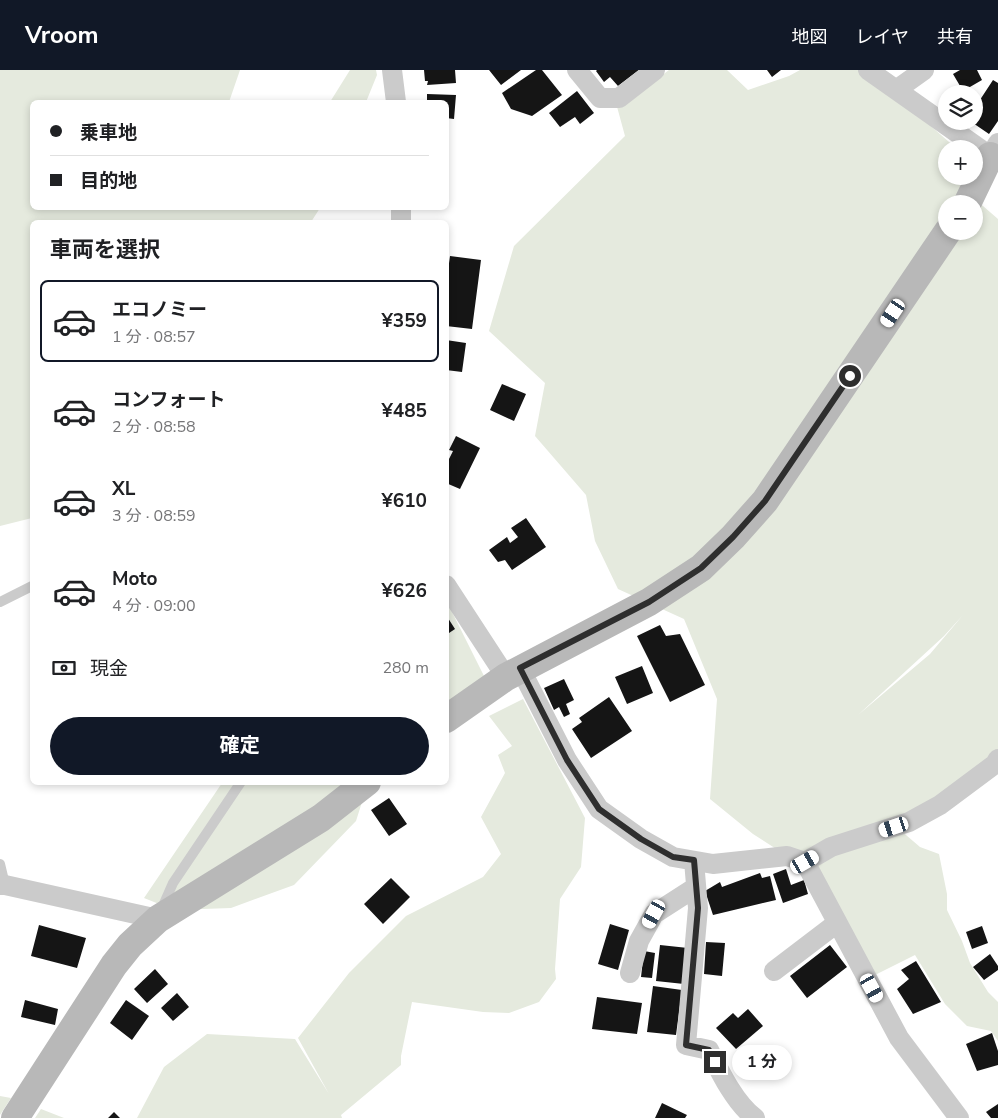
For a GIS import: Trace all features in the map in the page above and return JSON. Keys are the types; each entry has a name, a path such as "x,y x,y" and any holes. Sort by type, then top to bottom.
{"street":[{"path":"392,70 396,100"},
{"path":"577,70 600,98 619,98 655,70"},
{"path":"868,70 896,90 994,150 972,195"},
{"path":"896,90 924,70"},
{"path":"449,717 513,672 649,602 701,568 733,537 765,501 942,240"},
{"path":"449,589 513,672 599,809 641,839 673,857 714,864 787,856 805,862 899,1038 952,1116"},
{"path":"805,862 831,847 909,822 940,805 995,764 998,759"},
{"path":"15,1118 114,965 130,945 158,919 322,818 363,785"},
{"path":"694,860 698,908 686,1045 709,1050 720,1073 748,1113 755,1118"},
{"path":"3,885 158,919"},
{"path":"630,973 639,941 654,914 696,887"},
{"path":"774,971 837,923"}],"lane":[{"path":"0,602 30,587"},
{"path":"158,919 173,883 239,785"},
{"path":"0,864 3,885"}],"shaded area":[{"path":"0,70 240,70 230,100 30,100 30,210 319,210 312,220 30,220 30,518 0,526"},
{"path":"350,70 376,70 377,75 367,100 331,100"},
{"path":"669,70 727,70 748,90 789,76 800,70 867,70 947,140 938,140 938,185 961,185 970,195 938,195 938,240 983,240 983,206 998,219 998,761 907,825 787,856 753,834 710,799 717,699 684,619 618,589 595,541 586,495 535,436 545,383 489,331 514,246 625,136 616,103","holes":["963,615 930,654 858,715 944,636"]},
{"path":"449,606 484,676 449,704"},
{"path":"523,699 585,818 581,867 560,899 556,979 539,1002 509,1013 483,1012 412,1002 401,1056 401,1065 341,1115 342,1118 137,1118 164,1067 207,1034 295,1039 329,1094 298,1038 349,973 406,916 483,877 501,854 481,817 505,773 498,755 512,746 489,716"},
{"path":"221,785 367,785 356,821 294,885 231,908 174,910 144,898"},
{"path":"899,829 920,847 939,854 947,894 947,910 970,963 988,992 998,1002 998,1041 991,1031 967,1026 945,1004 915,955 869,978 807,863"},
{"path":"0,1096 11,1098 0,1115"},
{"path":"41,1109 64,1118 35,1118"}],"building":[{"path":"424,70 455,70 456,83 427,85 428,81 425,81"},
{"path":"489,70 521,70 501,85"},
{"path":"536,70 542,70 562,95 532,116 511,109 502,93"},
{"path":"597,70 639,70 618,86 610,77 604,82"},
{"path":"767,70 781,70 772,77"},
{"path":"960,70 977,70 982,80 973,85 959,85 953,74"},
{"path":"993,80 998,83 998,121 989,134 983,130 983,95"},
{"path":"577,91 594,113 580,124 575,117 560,127 549,113"},
{"path":"427,94 456,95 454,119 449,118 449,100 427,100"},
{"path":"450,256 481,260 472,329 449,326"},
{"path":"449,340 466,343 462,372 449,370"},
{"path":"502,384 526,394 514,421 490,410"},
{"path":"456,436 480,448 460,489 449,484 449,459 453,451 449,450"},
{"path":"526,518 546,547 512,570 505,560 498,562 489,550 507,537 510,543 518,537 511,528"},
{"path":"449,620 455,629 449,633"},
{"path":"660,625 666,636 680,634 705,685 670,702 637,636"},
{"path":"642,666 653,693 627,704 615,677"},
{"path":"564,679 574,700 566,704 570,714 564,717 559,707 554,710 544,688"},
{"path":"609,697 632,731 591,758 572,729 582,722 579,718"},
{"path":"389,798 407,824 389,836 371,810"},
{"path":"786,869 791,885 804,880 808,894 783,903 773,874"},
{"path":"760,873 762,878 770,876 776,900 713,915 705,891 720,882 722,887"},
{"path":"391,878 410,897 383,924 364,904"},
{"path":"610,924 629,930 618,970 598,964"},
{"path":"39,925 86,938 77,968 31,956"},
{"path":"982,926 988,943 972,949 966,932"},
{"path":"706,942 725,943 722,976 704,974"},
{"path":"660,945 688,948 684,984 656,981"},
{"path":"830,945 847,967 807,998 790,976"},
{"path":"644,951 655,953 652,978 641,977"},
{"path":"990,954 998,966 998,970 984,980 973,967"},
{"path":"916,961 941,1002 913,1014 897,989 909,979 901,970"},
{"path":"155,969 168,984 147,1003 134,989"},
{"path":"653,986 682,990 676,1035 647,1032"},
{"path":"177,993 189,1007 173,1021 161,1008"},
{"path":"597,997 642,1003 637,1034 592,1029"},
{"path":"25,1000 58,1009 55,1025 21,1017"},
{"path":"126,1000 149,1016 132,1040 110,1023"},
{"path":"748,1009 763,1026 736,1049 716,1028 733,1013 738,1018"},
{"path":"992,1033 998,1051 998,1065 977,1071 966,1044"},
{"path":"662,1103 687,1115 685,1118 655,1118"},
{"path":"998,1104 998,1118 991,1118 986,1112"},
{"path":"114,1112 120,1118 108,1118"}],"route":[{"path":"715,1062 709,1050 686,1045 698,908 694,860 673,857 641,839 599,809 567,760 520,668 649,602 701,568 733,537 765,501 850,376"}]}
